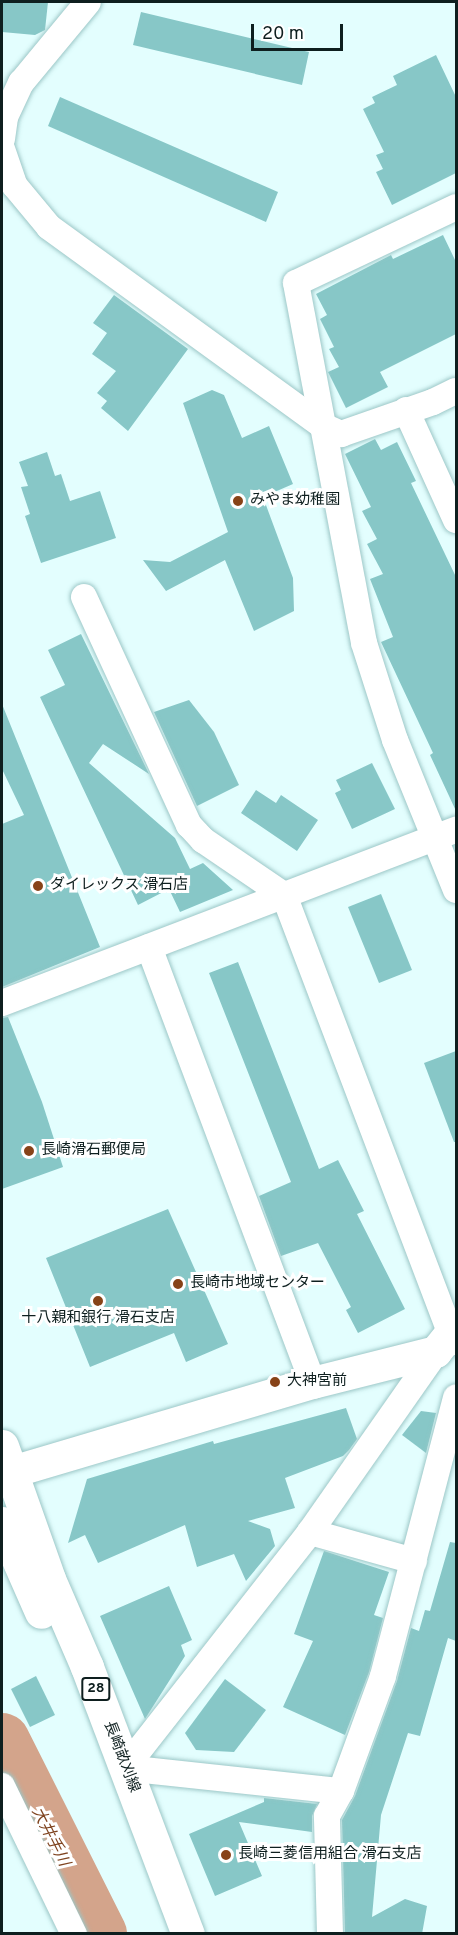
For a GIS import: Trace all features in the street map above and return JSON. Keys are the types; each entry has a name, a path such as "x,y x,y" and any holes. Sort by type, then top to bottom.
{"main road":[{"name":"長崎畝刈線","path":"5,1464 87,1667 188,1934"},
{"name":"長崎畝刈線","path":"2,1523 65,1672 165,1934"}],"street":[{"path":"2,139 5,117 21,83 88,2"},
{"path":"2,149 15,186 50,226 323,426 341,434 433,402 456,391"},
{"path":"456,207 296,283 364,643 394,740 446,834 456,890"},
{"path":"406,410 456,520"},
{"path":"84,597 189,825 203,840 284,895 450,1339"},
{"path":"2,1003 446,834"},
{"path":"149,947 313,1383"},
{"path":"5,1464 313,1383 450,1339"},
{"path":"125,1768 310,1532 450,1339"},
{"path":"330,1934 327,1816 341,1791 383,1676 456,1396"},
{"path":"310,1532 414,1562"},
{"path":"125,1768 341,1791"},
{"path":"2,1789 74,1934"}],"building":[{"path":"2,2 48,2 45,30 35,35 2,32"},
{"path":"141,12 309,52 302,85 133,45"},
{"path":"436,55 456,97 456,173 392,205 376,172 383,169 376,155 384,152 363,109 375,103 372,97 397,85 393,76"},
{"path":"60,97 278,192 266,222 48,126"},
{"path":"443,235 456,262 456,334 380,372 388,387 346,408 328,372 339,367 329,349 334,347 320,319 327,315 316,294 391,255 393,259"},
{"path":"114,295 188,349 128,431 101,408 107,401 97,393 116,371 92,354 107,333 93,323"},
{"path":"212,390 224,395 242,438 269,426 293,484 263,497 293,578 294,611 254,631 225,560 166,591 143,560 170,562 228,532 183,403"},
{"path":"375,439 381,450 397,442 416,481 411,483 456,577 456,811 430,755 433,753 381,642 393,637 370,579 383,574 367,544 377,539 362,511 371,507 345,454"},
{"path":"47,452 55,476 61,474 70,501 100,491 116,538 41,563 25,516 30,514 21,487 28,486 19,462"},
{"path":"81,634 149,774 103,744 89,763 175,838 190,869 203,863 233,890 180,912 169,889 138,905 40,697 65,685 48,650"},
{"path":"189,700 214,732 239,785 197,806 154,712"},
{"name":"ダイレックス 滑石店","path":"2,704 100,947 2,987 2,824 24,815 2,769"},
{"path":"372,763 395,809 352,829 335,793 341,790 336,780"},
{"path":"256,790 276,803 281,795 318,820 297,851 241,813"},
{"path":"381,894 412,970 379,983 348,907"},
{"path":"238,962 319,1169 338,1160 364,1211 357,1214 405,1309 358,1333 346,1310 351,1307 318,1243 281,1256 259,1196 291,1182 209,973"},
{"path":"8,1017 42,1102 63,1167 2,1189 2,1018"},
{"path":"456,1051 456,1142 454,1142 424,1063"},
{"path":"168,1209 228,1344 186,1362 174,1333 90,1367 46,1258"},
{"path":"346,1408 357,1439 349,1450 343,1456 285,1478 295,1508 248,1521 270,1529 275,1546 246,1581 234,1554 197,1567 185,1525 98,1563 85,1535 68,1543 87,1479 213,1441 214,1444"},
{"path":"421,1411 436,1413 426,1453 402,1435"},
{"path":"450,1542 456,1543 456,1641 448,1638 420,1736 408,1733 381,1815 372,1917 405,1899 427,1906 422,1934 345,1934 342,1820 355,1796 397,1681 411,1628 419,1631 425,1610 430,1611"},
{"path":"324,1551 389,1572 374,1615 383,1618 369,1672 345,1735 283,1707 313,1641 294,1634"},
{"path":"169,1586 192,1640 181,1645 185,1656 145,1719 100,1616"},
{"path":"36,1676 55,1715 30,1727 11,1689"},
{"path":"225,1679 266,1710 234,1752 196,1750 185,1733"},
{"name":"長崎三菱信用組合 滑石支店","path":"264,1798 317,1804 312,1816 312,1832 239,1822 262,1876 215,1896 189,1834 264,1802"}],"waterway":[{"name":"大井手川","path":"2,1741 99,1934"},
{"path":"2,1773 19,1772"}],"place":[{"name":"みやま幼稚園","path":"238,501"},
{"name":"ダイレックス 滑石店","path":"38,886"},
{"name":"長崎滑石郵便局","path":"29,1151"},
{"name":"長崎市地域センター","path":"178,1284"},
{"name":"十八親和銀行 滑石支店","path":"98,1301"},
{"name":"大神宮前","path":"275,1382"},
{"name":"長崎三菱信用組合 滑石支店","path":"226,1855"}]}
